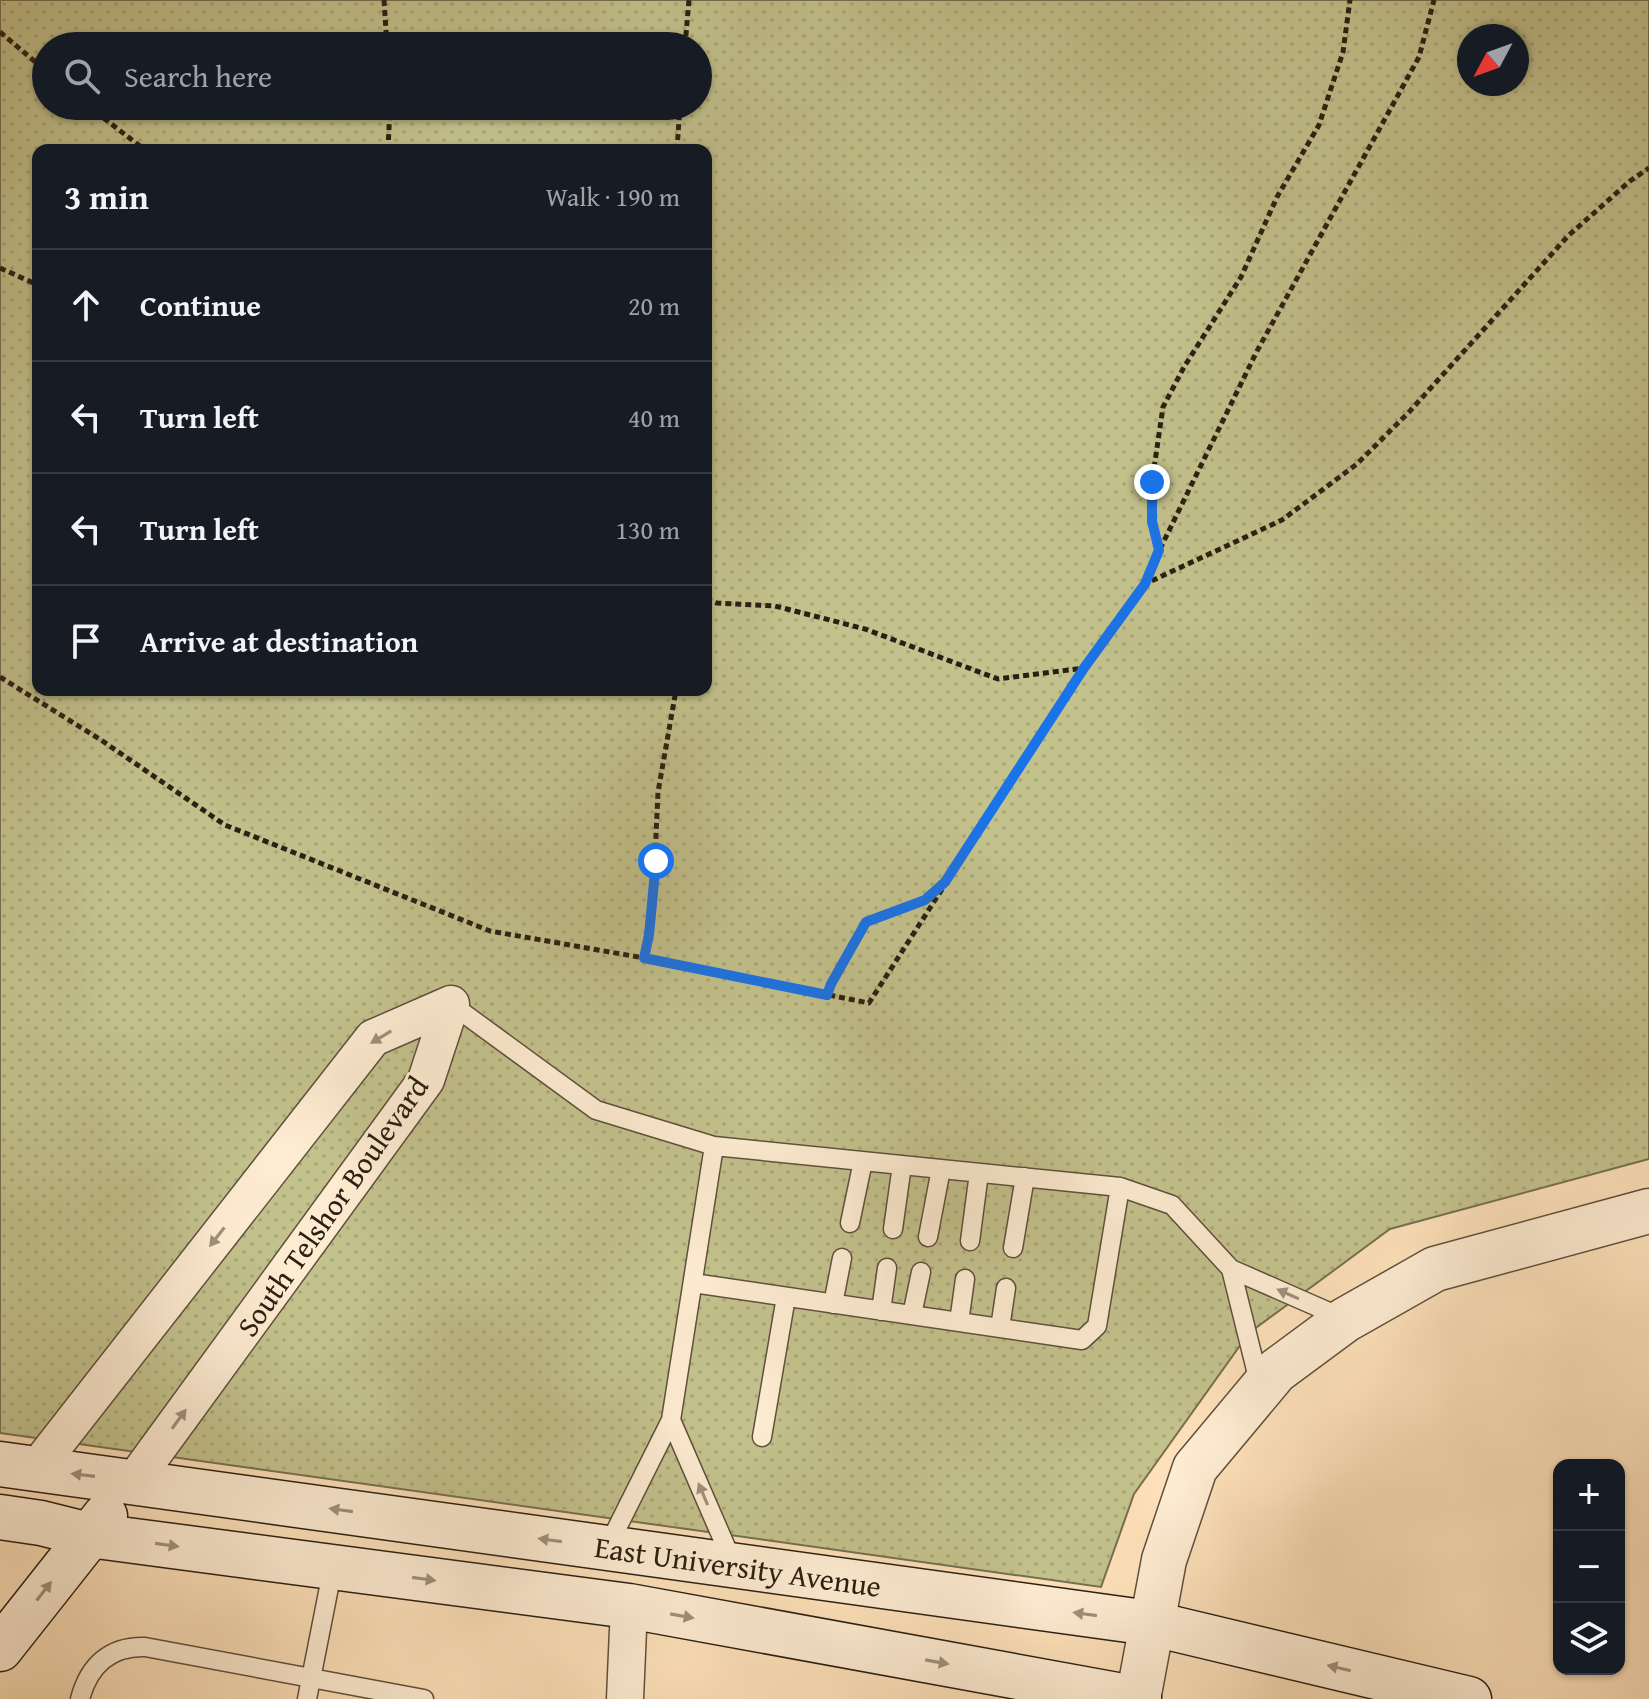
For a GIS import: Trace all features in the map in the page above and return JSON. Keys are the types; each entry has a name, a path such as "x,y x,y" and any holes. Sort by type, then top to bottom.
{"main road":[{"path":"1138,1699 1164,1560 1195,1468 1276,1371 1345,1320 1435,1269 1649,1211"},
{"name":"East University Avenue","path":"18,1467 1150,1623 1469,1699"},
{"name":"South Telshor Boulevard","path":"2,1521 18,1467"},
{"name":"South Telshor Boulevard","path":"0,1649 133,1482"},
{"name":"East University Avenue","path":"2,1521 41,1523 89,1535 629,1606 1138,1699"}],"street":[{"name":"South Telshor Boulevard","path":"18,1467 373,1038 451,1004"},
{"name":"South Telshor Boulevard","path":"133,1482 426,1080 451,1004"},
{"path":"625,1699 629,1606"}],"lane":[{"path":"451,1004 596,1110 714,1146 1120,1187 1172,1205 1231,1269 1345,1320"},
{"path":"607,1548 671,1420 714,1146"},
{"path":"850,1223 863,1161"},
{"path":"893,1229 902,1165"},
{"path":"928,1237 941,1169"},
{"path":"970,1241 979,1173"},
{"path":"1013,1248 1025,1177"},
{"path":"693,1283 1082,1340 1097,1326 1120,1187"},
{"path":"833,1304 842,1258"},
{"path":"881,1311 887,1268"},
{"path":"1231,1269 1261,1390"},
{"path":"912,1315 921,1272"},
{"path":"959,1322 965,1279"},
{"path":"1000,1328 1006,1288"},
{"path":"762,1437 786,1297"},
{"path":"671,1420 734,1565"},
{"path":"307,1699 333,1567"},
{"path":"80,1699 98,1663 119,1649 132,1646 424,1699"}],"path":[{"path":"384,0 386,32"},
{"path":"686,32 689,0"},
{"path":"1159,550 1152,521 1152,482 1163,407 1184,367 1241,277 1277,197 1319,125 1343,52 1350,0"},
{"path":"0,677 101,740 225,825 490,931 869,1003 1084,668 1145,584 1257,351 1419,57 1434,0"},
{"path":"0,32 32,59"},
{"path":"106,120 137,144"},
{"path":"388,144 389,120"},
{"path":"677,144 679,120"},
{"path":"1145,584 1282,520 1357,464 1410,411 1568,236 1649,168"},
{"path":"0,268 32,282"},
{"path":"712,601 775,606 865,629 998,679 1084,668"},
{"path":"644,958 653,900 658,792 675,696"},
{"path":"827,995 866,922 925,900 945,882"}],"shaded area":[{"path":"0,0 1649,0 1649,1159 1390,1229 1249,1333 1134,1494 1101,1587 0,1433"}],"route":[{"path":"656,861 644,958 827,995 866,922 916,905 945,882 1084,668 1126,606 1145,584 1159,550 1152,521 1152,482"}]}
